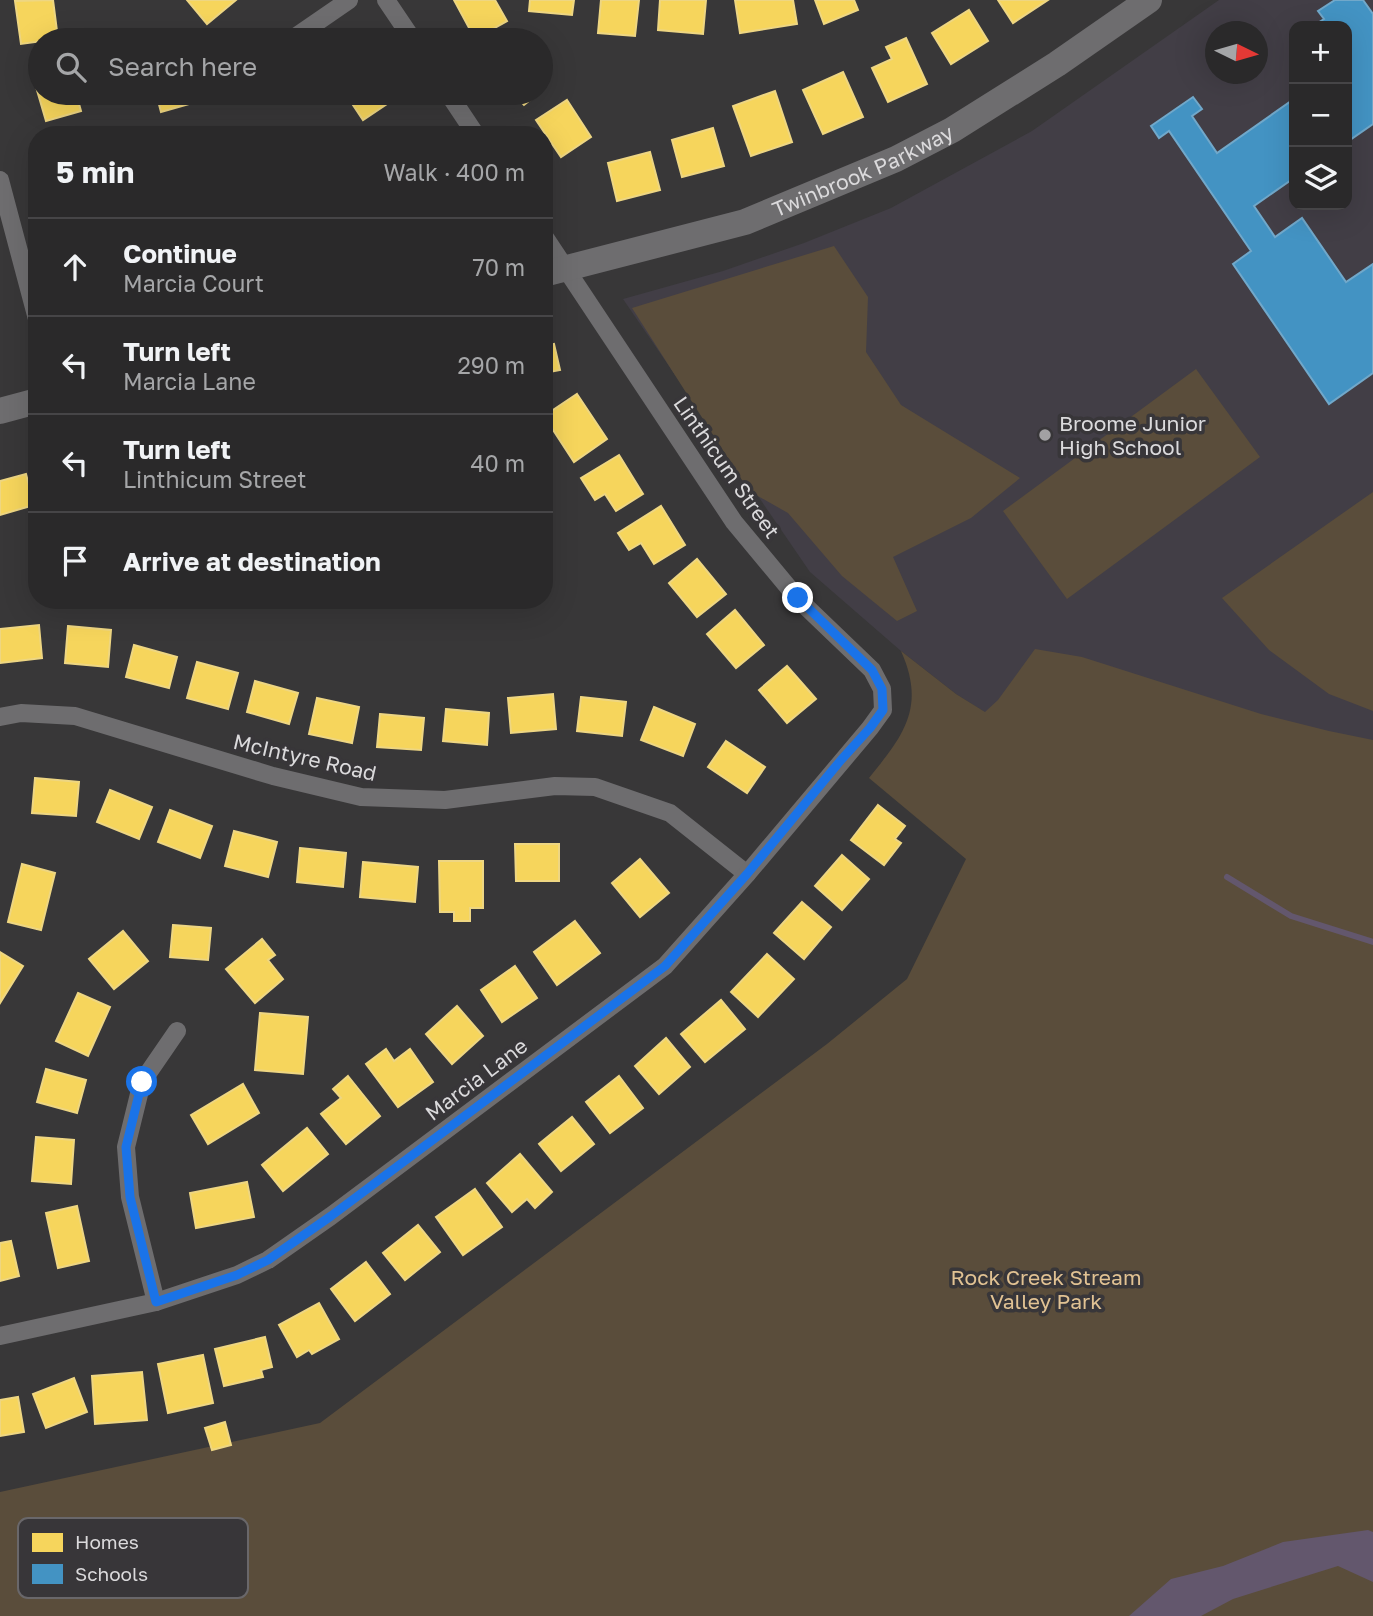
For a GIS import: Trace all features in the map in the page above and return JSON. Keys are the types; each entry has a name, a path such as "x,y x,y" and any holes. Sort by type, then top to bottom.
{"street":[{"path":"307,28 349,0"},
{"path":"386,0 405,28"},
{"name":"Twinbrook Parkway","path":"555,271 745,222 896,159 952,130 1057,64 1149,0"},
{"path":"456,105 470,126"},
{"path":"0,180 28,285"},
{"name":"Linthicum Street","path":"555,271 734,522 798,598 872,670 882,689 883,710"},
{"path":"0,411 28,403"},
{"name":"Marcia Lane","path":"0,1336 156,1302 237,1275 268,1260 331,1216 665,966 747,874 883,710"},
{"name":"McIntyre Road","path":"0,717 21,713 75,716 273,776 361,797 445,800 555,786 595,787 670,813 747,874"},
{"path":"156,1302 130,1197 126,1147 142,1082 177,1031"}],"shaded area":[{"name":"Broome Junior High School","path":"1219,0 1373,0 1373,783 1060,760 956,694 901,651 810,572 623,299 723,271 804,243 891,208 1032,131"},
{"path":"1368,1530 1373,1532 1373,1582 1338,1566 1233,1599 1201,1616 1129,1616 1171,1579 1223,1566 1283,1542"}],"green space":[{"path":"834,246 868,297 866,352 901,405 1020,478 971,518 893,557 917,611 897,621 842,576 788,513 749,491 632,308"},
{"path":"1196,369 1260,457 1067,599 1003,511"},
{"path":"1373,492 1373,711 1329,694 1269,650 1222,598"},
{"name":"Rock Creek Stream Valley Park","path":"1035,649 1082,657 1261,714 1373,740 1373,1616 0,1616 0,1492 320,1423 827,1044 907,979 966,859 869,778 892,748 908,719 911,688 901,651 956,694 985,712 998,700"}],"building: Homes":[{"path":"53,0 57,28 28,28 28,43 21,44 15,1"},
{"path":"187,0 236,0 207,24"},
{"path":"454,0 495,0 507,21 495,28 469,28"},
{"path":"530,0 574,0 572,15 529,11"},
{"path":"601,0 639,0 635,36 598,33"},
{"path":"660,0 706,0 703,34 658,30"},
{"path":"735,0 793,0 797,24 740,33"},
{"path":"815,0 854,0 858,10 824,24"},
{"path":"998,0 1048,0 1013,23"},
{"path":"969,10 988,41 951,64 932,33"},
{"path":"906,38 927,84 888,102 872,68 892,59 886,47"},
{"path":"843,72 863,117 823,134 803,90"},
{"path":"775,91 792,142 751,156 733,106"},
{"path":"567,100 591,137 561,157 553,145 553,126 540,126 536,120"},
{"path":"41,105 79,105 81,111 46,121"},
{"path":"159,105 186,105 161,112"},
{"path":"353,105 386,105 363,120"},
{"path":"713,128 724,166 682,177 672,140"},
{"path":"650,152 660,190 617,201 608,163"},
{"path":"553,344 560,370 553,371"},
{"path":"577,394 607,439 574,462 553,430 553,410"},
{"path":"619,455 643,494 616,511 605,494 595,500 581,478"},
{"path":"26,474 28,507 0,515 0,481"},
{"path":"661,506 685,545 654,564 641,543 629,550 618,533"},
{"path":"697,559 726,594 697,617 669,583"},
{"path":"735,610 764,645 736,668 707,634"},
{"path":"39,625 42,658 0,663 0,629"},
{"path":"68,626 111,630 108,667 65,663"},
{"path":"134,645 177,657 169,688 126,677"},
{"path":"197,662 238,673 228,709 187,698"},
{"path":"787,666 816,699 787,723 759,690"},
{"path":"255,681 298,693 289,724 247,712"},
{"path":"553,694 556,729 511,733 508,698"},
{"path":"581,697 626,702 622,736 577,731"},
{"path":"317,698 359,707 352,743 309,734"},
{"path":"654,707 695,724 683,756 641,740"},
{"path":"446,709 489,713 487,745 443,741"},
{"path":"380,714 424,718 421,750 377,747"},
{"path":"726,741 765,767 747,793 708,767"},
{"path":"35,778 79,782 76,816 32,813"},
{"path":"110,790 152,807 139,839 97,822"},
{"path":"878,805 905,826 895,839 901,843 884,865 851,840"},
{"path":"170,810 212,826 200,858 158,842"},
{"path":"234,831 277,842 268,877 225,866"},
{"path":"515,844 559,844 559,881 516,881"},
{"path":"300,848 346,853 343,887 297,882"},
{"path":"842,855 869,879 842,910 815,886"},
{"path":"640,859 669,893 640,917 612,883"},
{"path":"439,861 483,861 483,908 470,908 470,921 454,921 454,912 440,912"},
{"path":"363,862 418,867 415,902 360,897"},
{"path":"22,864 55,873 41,930 8,922"},
{"path":"802,902 831,927 804,959 774,933"},
{"path":"575,921 600,953 557,985 534,952"},
{"path":"173,925 211,928 208,960 170,957"},
{"path":"123,931 148,961 114,989 89,959"},
{"path":"262,939 275,955 268,960 283,979 255,1003 226,969"},
{"path":"0,952 23,966 0,1003"},
{"path":"767,954 794,979 758,1017 731,992"},
{"path":"515,966 537,998 502,1022 481,990"},
{"path":"78,993 110,1007 88,1056 56,1041"},
{"path":"721,1000 745,1029 705,1062 681,1034"},
{"path":"457,1006 483,1036 452,1064 426,1034"},
{"path":"260,1013 308,1017 303,1074 255,1070"},
{"path":"666,1038 690,1067 659,1094 635,1066"},
{"path":"386,1049 394,1061 410,1049 433,1082 398,1107 366,1064"},
{"path":"46,1069 86,1080 77,1113 37,1102"},
{"path":"348,1076 380,1116 346,1144 321,1114 341,1098 333,1089"},
{"path":"619,1076 643,1108 610,1133 586,1102"},
{"path":"243,1084 259,1113 208,1144 191,1115"},
{"path":"572,1117 594,1144 561,1171 539,1144"},
{"path":"307,1128 328,1154 283,1191 262,1165"},
{"path":"36,1137 74,1140 71,1184 32,1181"},
{"path":"520,1154 552,1192 535,1208 527,1199 512,1212 487,1183"},
{"path":"247,1182 254,1217 196,1228 190,1193"},
{"path":"475,1189 502,1227 463,1255 436,1217"},
{"path":"77,1206 89,1261 58,1268 46,1213"},
{"path":"418,1225 440,1252 405,1280 383,1253"},
{"path":"11,1241 19,1276 0,1281 0,1243"},
{"path":"366,1262 390,1294 355,1321 331,1289"},
{"path":"319,1303 339,1339 312,1354 309,1350 297,1357 279,1325"},
{"path":"265,1337 272,1367 261,1370 263,1377 224,1386 215,1349"},
{"path":"203,1355 213,1403 168,1413 158,1364"},
{"path":"142,1372 147,1420 95,1424 92,1376"},
{"path":"74,1378 87,1412 46,1428 33,1394"},
{"path":"18,1397 24,1432 0,1436 0,1400"},
{"path":"225,1422 231,1445 212,1450 205,1428"}],"building: Schools":[{"path":"1335,0 1363,0 1373,14 1373,124 1352,139 1352,21 1321,21 1324,19 1318,11"},
{"path":"1193,97 1202,109 1192,116 1217,153 1289,103 1289,182 1254,206 1275,237 1302,218 1346,282 1373,264 1373,373 1329,404 1233,264 1251,251 1169,131 1159,138 1151,126"}],"waterway":[{"path":"1227,877 1291,916 1373,942"}],"place":[{"name":"Broome Junior High School","path":"1045,435"}],"route":[{"path":"142,1082 126,1147 130,1197 156,1302 237,1275 268,1260 331,1216 665,966 747,874 883,710 882,689 872,670 798,598"}]}
